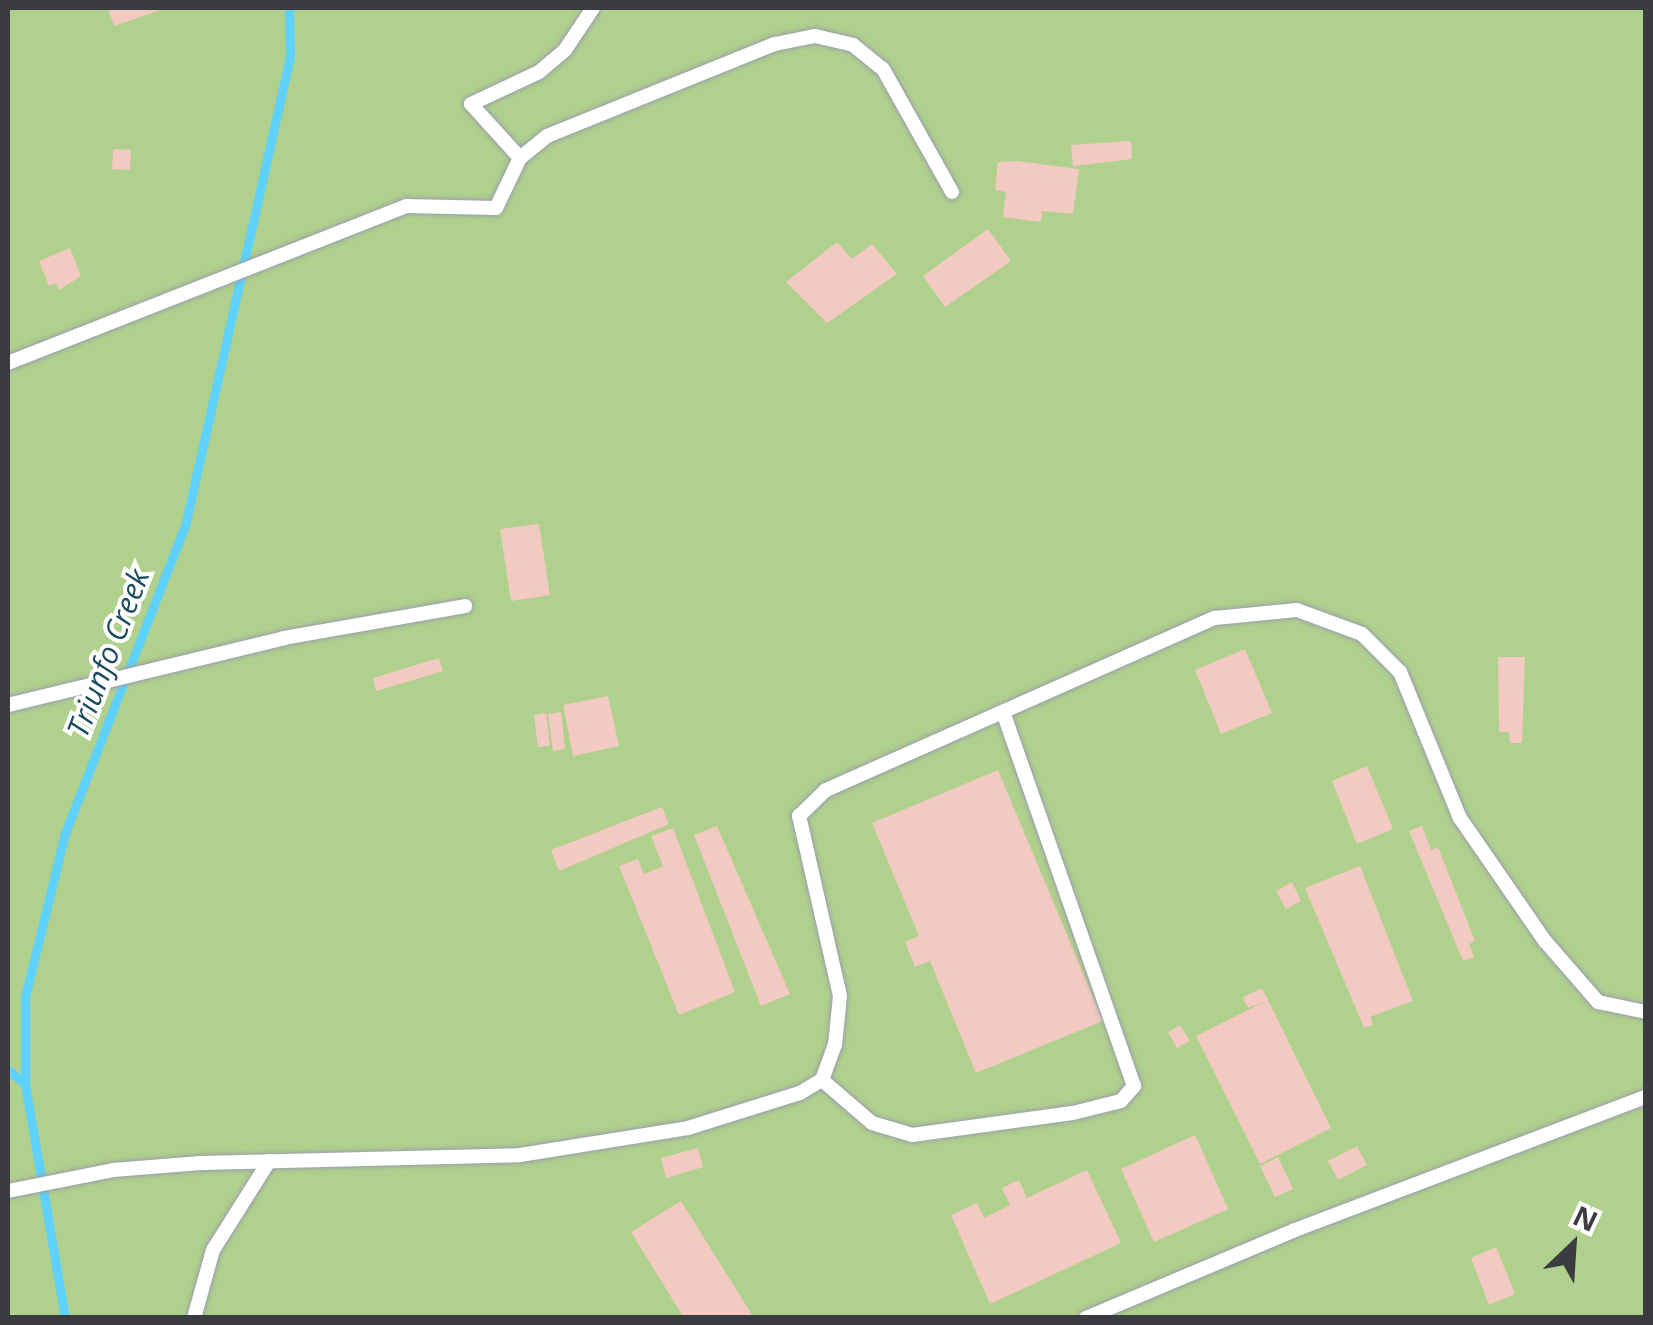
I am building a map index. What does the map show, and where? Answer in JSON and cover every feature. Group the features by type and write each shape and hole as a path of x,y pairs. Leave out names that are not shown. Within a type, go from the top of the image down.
{"lane":[{"path":"520,158 471,104 539,72 565,50 593,8"},
{"path":"8,363 406,206 496,208 520,158 547,136 775,44 814,36 853,44 882,69 952,192"},
{"path":"8,705 284,638 466,606"},
{"path":"8,1190 114,1170 270,1161 520,1155 688,1128 822,1080 835,1045 840,996 799,816 826,790 1215,618 1297,610 1347,627 1400,672 1460,818 1545,941 1598,1002 1646,1012"},
{"path":"822,1080 872,1122 912,1135 1073,1113 1121,1101 1134,1086 1003,712"},
{"path":"1086,1318 1295,1230 1646,1098"},
{"path":"194,1318 213,1250 270,1161"}],"green space":[{"path":"8,8 1645,8 1645,1317 8,1317"}],"building":[{"path":"108,8 166,8 114,26"},
{"path":"1131,141 1132,159 1073,166 1071,145"},
{"path":"113,149 131,150 130,170 112,169"},
{"path":"998,162 1079,169 1073,214 1042,211 1041,222 1003,217 1006,192 995,190"},
{"path":"988,229 1011,261 945,307 923,276"},
{"path":"837,242 852,259 872,244 897,274 827,323 786,282"},
{"path":"70,248 81,276 59,290 56,283 49,286 39,261"},
{"path":"539,524 550,595 511,601 500,529"},
{"path":"1245,649 1272,713 1221,734 1195,670"},
{"path":"1498,657 1525,657 1522,743 1510,743 1509,732 1499,732"},
{"path":"439,658 443,671 376,691 373,678"},
{"path":"608,696 619,746 573,756 563,705"},
{"path":"561,712 565,749 553,751 548,714"},
{"path":"546,713 550,746 538,747 534,715"},
{"path":"1367,766 1393,829 1357,844 1332,781"},
{"path":"998,770 1103,1021 976,1073 930,961 915,967 905,942 919,936 872,823"},
{"path":"662,807 669,824 559,871 551,850"},
{"path":"717,826 790,994 761,1006 694,835"},
{"path":"1422,826 1431,850 1438,847 1475,941 1469,944 1474,957 1463,961 1409,831"},
{"path":"673,828 735,992 679,1015 619,866 638,859 644,874 663,866 651,836"},
{"path":"1360,866 1413,1001 1370,1017 1373,1025 1364,1028 1305,888"},
{"path":"1292,882 1301,901 1286,909 1276,891"},
{"path":"1262,988 1331,1128 1260,1164 1196,1036 1264,1002 1248,1008 1243,997"},
{"path":"1180,1025 1190,1041 1177,1048 1168,1032"},
{"path":"1195,1135 1228,1209 1154,1242 1121,1169"},
{"path":"1357,1146 1367,1165 1338,1180 1328,1161"},
{"path":"698,1148 703,1167 666,1178 661,1158"},
{"path":"1278,1157 1293,1189 1275,1197 1260,1166"},
{"path":"1087,1170 1121,1243 990,1304 951,1215 977,1203 984,1218 1010,1205 1002,1188 1019,1180 1027,1198"},
{"path":"681,1201 754,1318 684,1318 631,1232"},
{"path":"1496,1247 1515,1294 1489,1305 1471,1258"}],"waterway":[{"name":"Triunfo Creek","path":"65,1318 25,1084 25,997 65,833 185,526 290,57 289,8"},
{"path":"8,1070 25,1084"}]}
